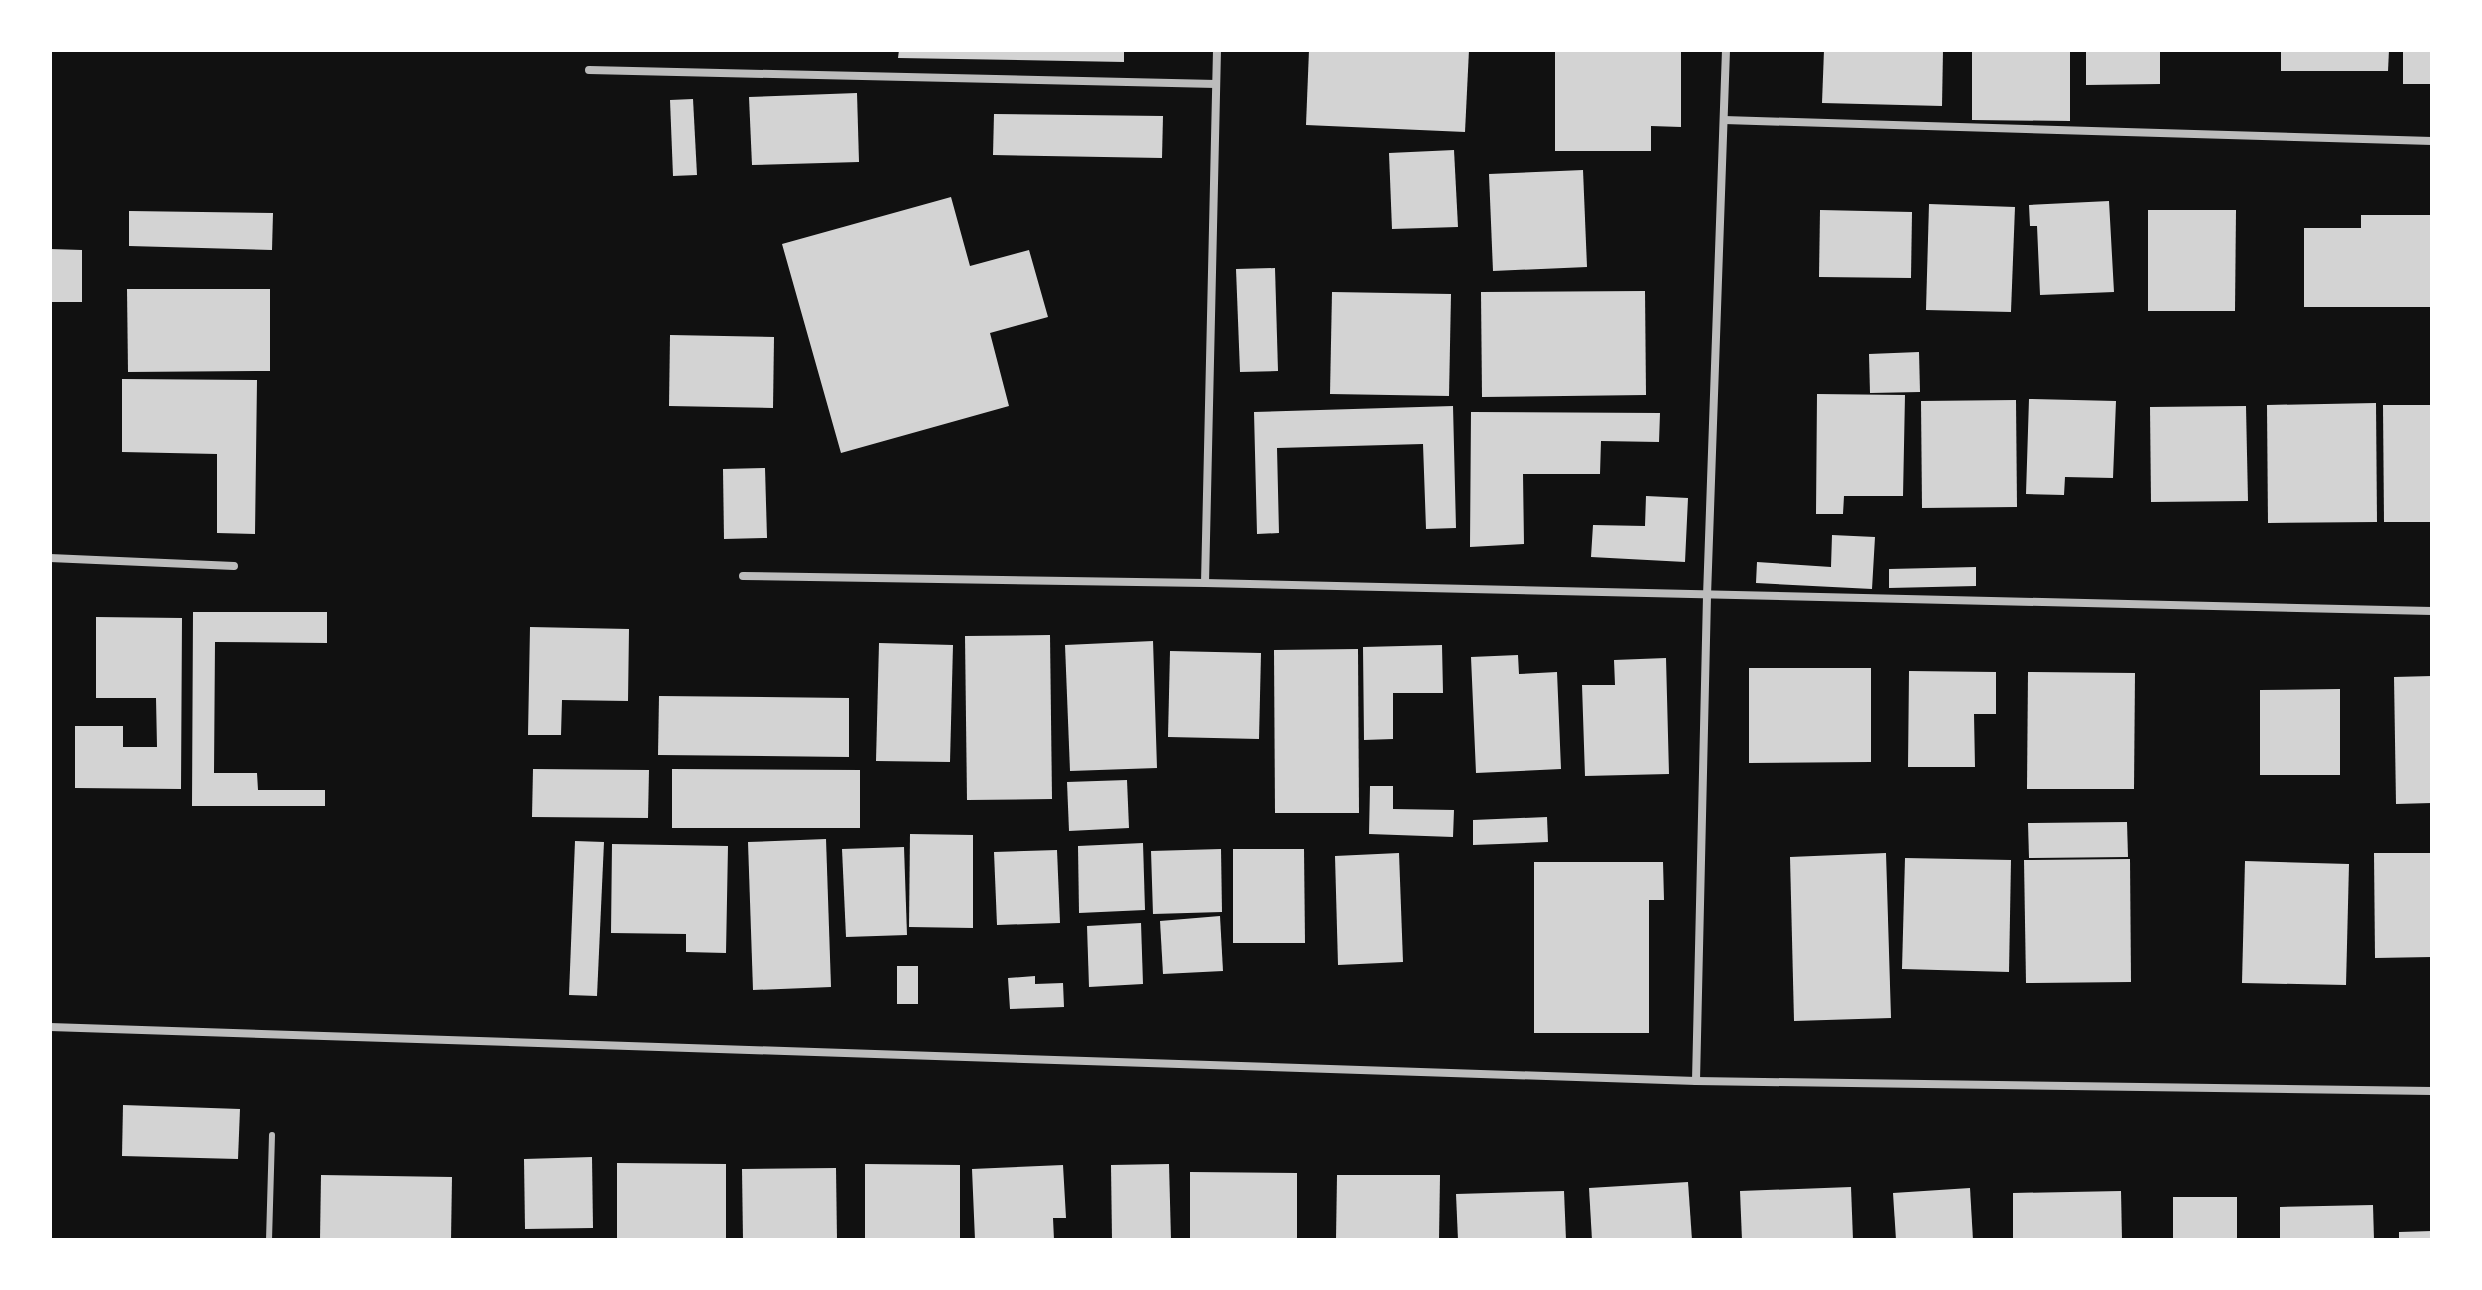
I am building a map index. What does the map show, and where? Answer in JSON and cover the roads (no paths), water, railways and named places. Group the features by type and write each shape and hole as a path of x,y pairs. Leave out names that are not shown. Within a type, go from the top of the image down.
{"street":[{"path":"1205,583 1217,50"},
{"path":"1696,1081 1707,596 1726,50"},
{"path":"589,70 1216,84"},
{"path":"1724,120 2432,141"},
{"path":"50,558 234,566"},
{"path":"743,576 1205,583 2432,611"},
{"path":"50,1027 1696,1081 2432,1091"}],"lane":[{"path":"269,1240 272,1135"}]}
